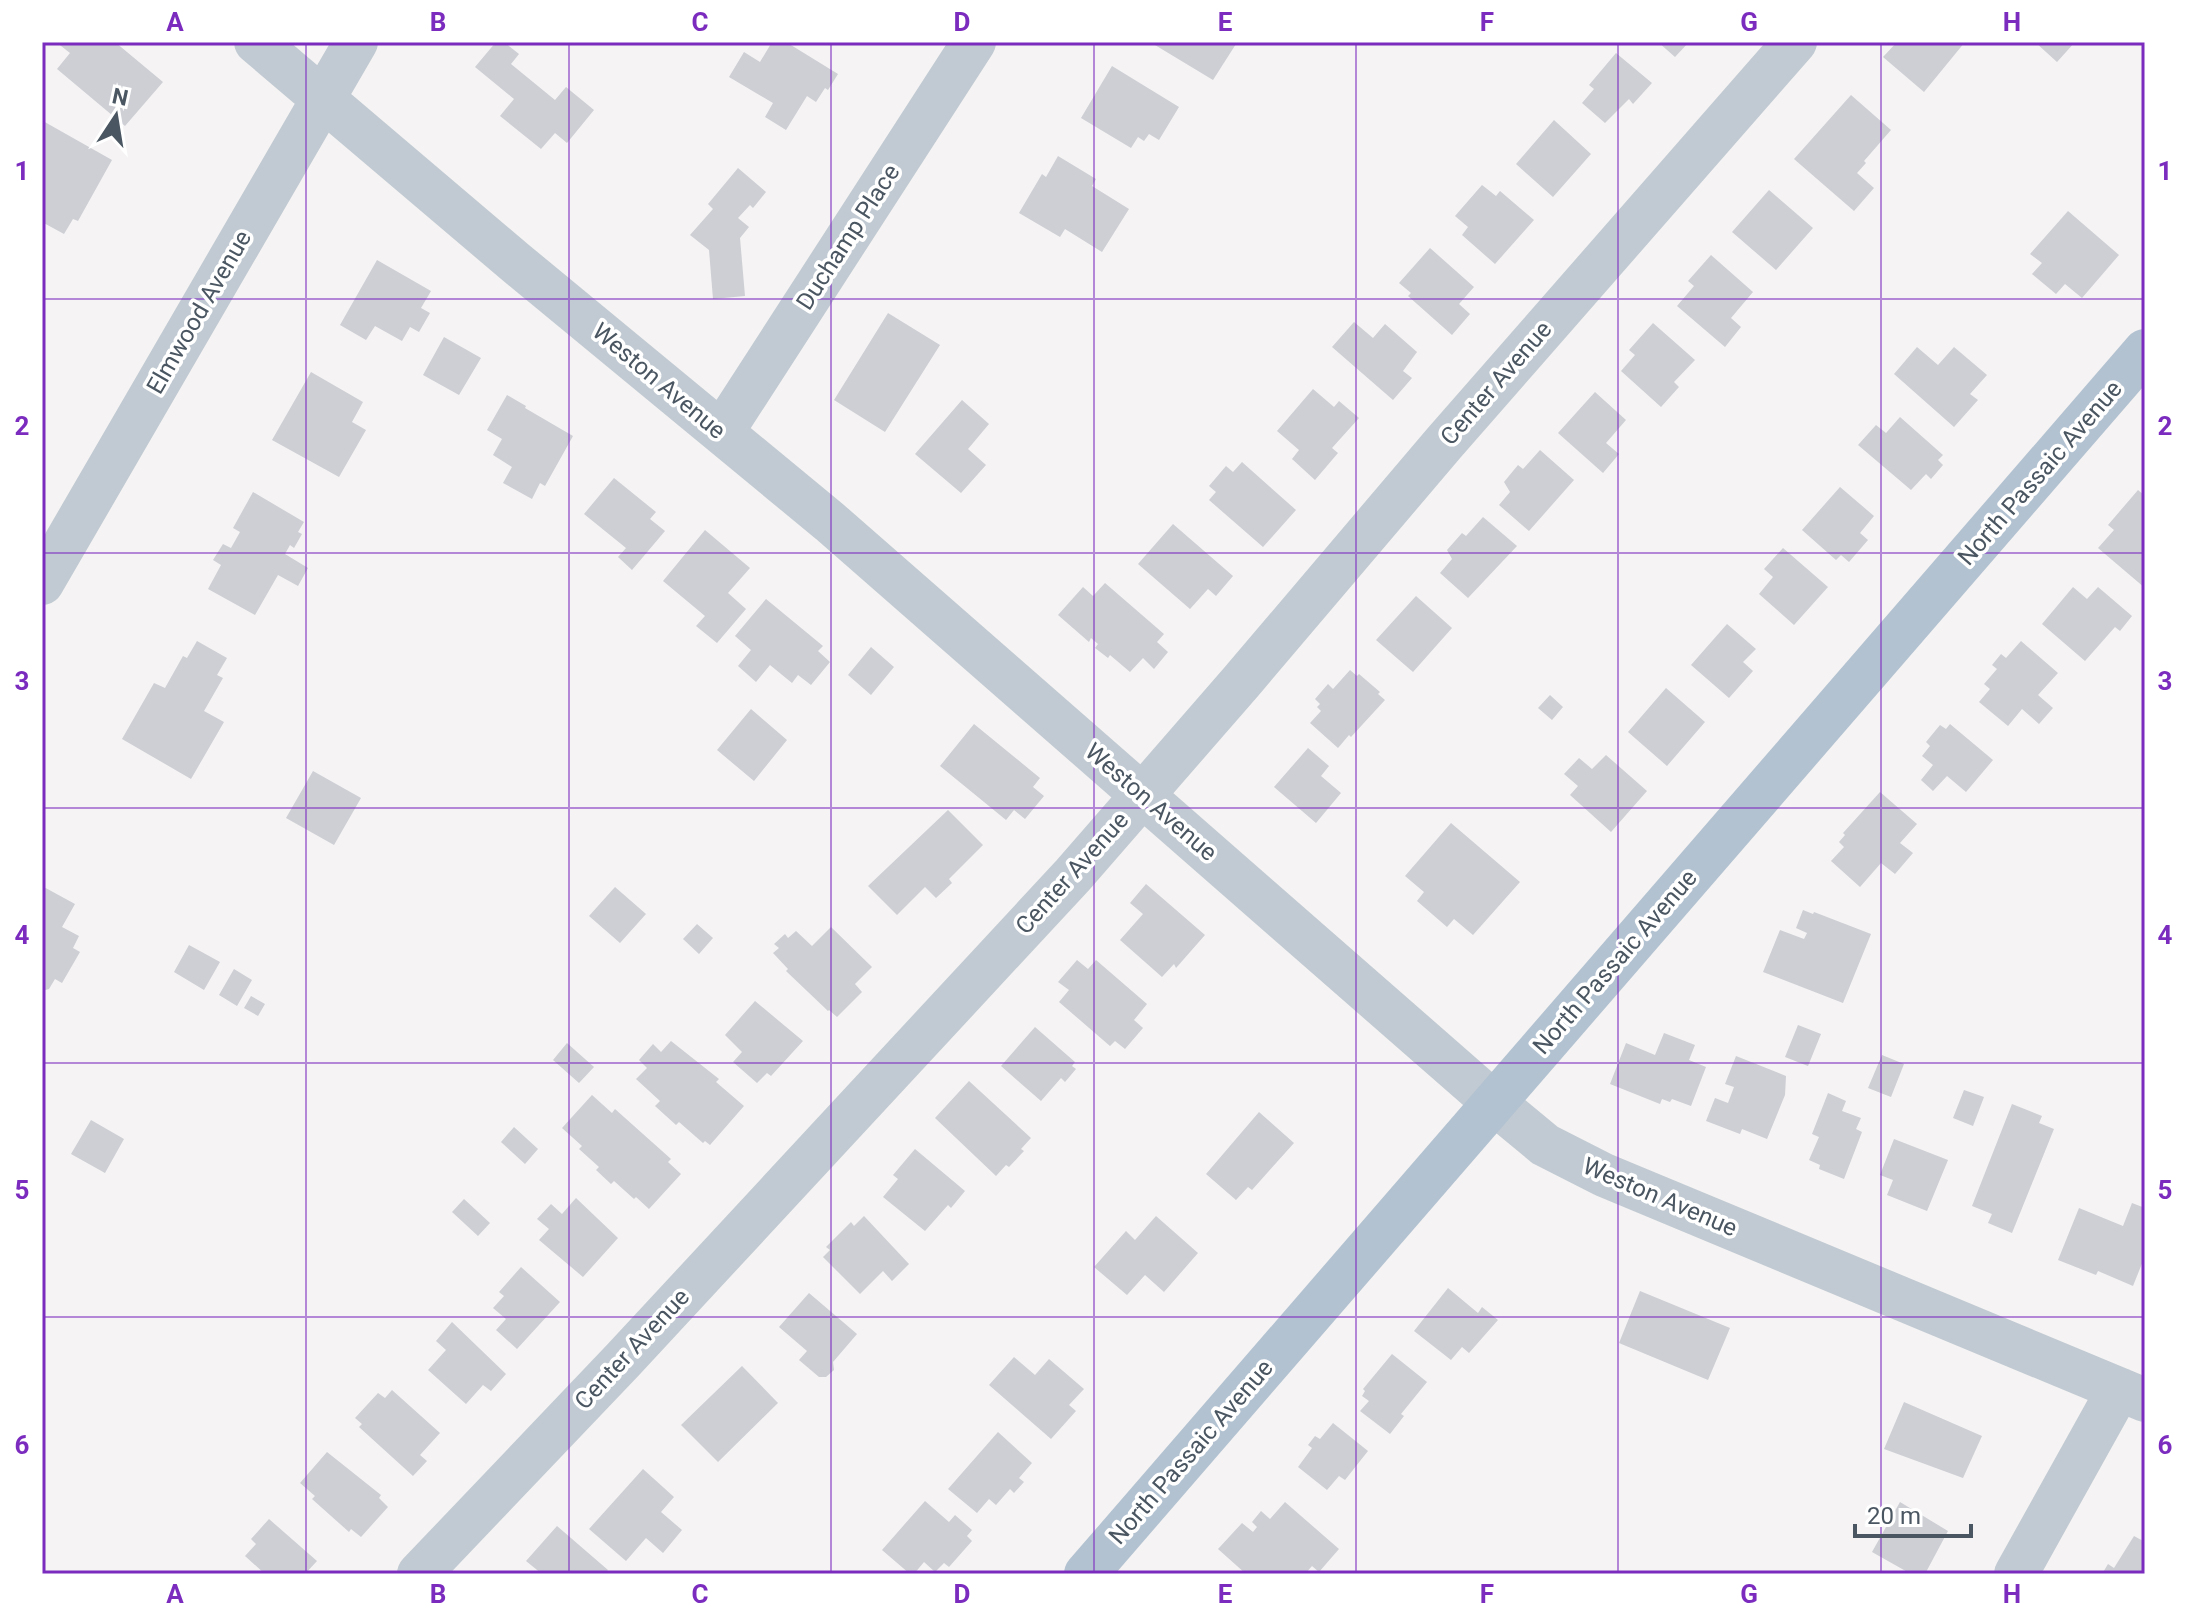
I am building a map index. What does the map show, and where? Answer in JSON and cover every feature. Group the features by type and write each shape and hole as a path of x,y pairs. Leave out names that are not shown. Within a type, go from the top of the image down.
{"main road":[{"name":"North Passaic Avenue","path":"1086,1574 2145,351"}],"street":[{"name":"Weston Avenue","path":"256,42 830,522 1545,1145 1604,1175 2132,1395"},
{"name":"Elmwood Avenue","path":"42,583 356,42"},
{"name":"Duchamp Place","path":"722,432 974,42"},
{"name":"Center Avenue","path":"419,1574 623,1360 1073,875 1444,443 1795,42"},
{"path":"2016,1574 2132,1395"}],"building":[{"path":"56,42 115,42 163,82 125,126 57,69 70,53"},
{"path":"496,42 504,42 519,54 511,64 555,100 566,87 594,110 567,143 555,133 541,149 500,116 514,99 475,67"},
{"path":"772,42 786,42 838,74 816,102 807,96 786,130 765,117 773,103 729,77 744,52 760,62"},
{"path":"1150,42 1233,42 1236,44 1213,80"},
{"path":"1658,42 1689,42 1675,57"},
{"path":"1897,42 1965,42 1924,92 1883,57"},
{"path":"2035,42 2075,42 2057,62"},
{"path":"1616,53 1652,83 1633,104 1629,99 1605,123 1582,103 1594,89 1589,85"},
{"path":"1112,66 1179,107 1159,140 1149,134 1144,141 1138,137 1131,148 1081,118"},
{"path":"1851,95 1891,130 1857,173 1874,188 1854,211 1794,159"},
{"path":"1554,120 1591,154 1553,197 1516,164"},
{"path":"43,121 112,160 78,221 73,219 64,234 42,222"},
{"path":"1058,156 1096,179 1092,186 1129,209 1102,252 1065,229 1060,237 1019,213 1042,174 1046,177"},
{"path":"738,168 766,192 753,208 750,205 738,218 749,227 740,238 745,296 713,299 709,250 690,235 713,209 708,204"},
{"path":"1482,185 1496,196 1500,191 1534,220 1495,264 1462,235 1468,227 1455,216"},
{"path":"1769,190 1813,228 1776,270 1732,232"},
{"path":"2068,211 2119,255 2082,298 2065,284 2056,294 2032,274 2042,263 2030,254"},
{"path":"1430,248 1474,287 1459,304 1470,314 1452,335 1408,296 1411,293 1399,283"},
{"path":"1711,255 1753,292 1731,318 1741,327 1725,347 1677,306 1694,286 1688,281"},
{"path":"377,260 431,291 421,308 430,313 419,332 410,327 402,341 375,326 366,340 340,325"},
{"path":"888,313 940,345 885,432 834,400"},
{"path":"1354,322 1373,338 1385,324 1417,352 1403,371 1412,378 1393,400 1332,347"},
{"path":"1653,323 1695,360 1674,382 1679,387 1661,407 1621,371 1635,355 1629,350"},
{"path":"444,337 481,358 459,395 423,375"},
{"path":"1917,347 1938,365 1954,347 1987,375 1970,394 1978,400 1954,427 1894,374"},
{"path":"311,372 363,402 352,422 366,430 339,477 272,440"},
{"path":"1313,389 1334,407 1339,401 1359,418 1332,448 1338,453 1315,480 1292,459 1299,450 1277,431"},
{"path":"1595,392 1626,420 1606,443 1619,454 1603,473 1558,433"},
{"path":"507,395 573,436 545,486 540,483 532,499 503,483 512,467 493,455 502,439 487,430"},
{"path":"962,400 989,424 968,449 986,465 961,493 915,454"},
{"path":"1900,417 1943,455 1938,460 1943,465 1931,479 1926,474 1911,490 1858,445 1876,425 1886,433"},
{"path":"1540,450 1574,480 1529,531 1499,505 1510,492 1504,482 1518,465 1523,469"},
{"path":"1242,462 1296,510 1263,547 1209,500 1216,492 1209,486 1226,466 1233,472"},
{"path":"614,478 656,512 650,519 665,531 632,570 618,557 626,548 584,514"},
{"path":"1840,487 1874,516 1860,533 1868,540 1849,562 1841,555 1836,560 1802,530"},
{"path":"2138,490 2145,496 2145,588 2098,548 2114,530 2108,525"},
{"path":"253,492 304,522 298,532 302,534 294,548 290,545 285,554 308,568 298,586 278,575 255,615 208,589 221,565 213,560 223,544 231,548 240,532 233,528"},
{"path":"1483,517 1517,546 1468,598 1440,573 1452,559 1447,550 1462,533 1466,536"},
{"path":"1173,524 1233,576 1216,596 1208,589 1190,609 1138,564"},
{"path":"705,530 750,568 728,593 746,609 717,643 696,626 705,616 663,581"},
{"path":"1783,548 1828,587 1794,625 1759,594 1773,577 1764,569"},
{"path":"1105,583 1164,634 1157,642 1168,652 1154,669 1143,658 1130,672 1110,655 1108,658 1095,648 1098,644 1091,638 1089,642 1058,615 1083,587 1093,596"},
{"path":"2073,587 2087,599 2098,587 2132,616 2120,631 2115,627 2085,661 2042,624"},
{"path":"1416,596 1452,628 1413,672 1376,640"},
{"path":"766,599 823,646 818,651 830,662 811,685 798,675 792,683 770,665 756,682 738,666 751,650 735,636"},
{"path":"1727,624 1756,649 1743,662 1753,671 1729,698 1691,665"},
{"path":"197,641 227,658 217,675 223,678 204,711 224,722 191,779 122,739 154,683 165,688 183,656 187,658"},
{"path":"2021,641 2058,673 2038,695 2053,708 2039,724 2022,709 2008,726 1979,702 1990,689 1984,684 1997,669 1992,665 2001,654 2006,658"},
{"path":"871,647 894,667 871,695 848,675"},
{"path":"1350,670 1380,692 1378,694 1385,700 1338,748 1310,723 1321,711 1315,699 1328,684 1333,689"},
{"path":"1666,688 1705,722 1667,766 1628,732"},
{"path":"1550,695 1563,707 1552,720 1538,708"},
{"path":"751,709 787,740 754,781 717,750"},
{"path":"974,724 1040,778 1033,787 1044,796 1025,819 1014,810 1006,820 940,766"},
{"path":"1950,724 1993,760 1966,792 1947,776 1933,791 1921,780 1933,765 1922,756 1930,746 1926,742 1940,725 1946,729"},
{"path":"1308,748 1329,766 1321,776 1341,793 1316,823 1274,787"},
{"path":"1606,755 1647,791 1611,832 1570,795 1578,786 1564,774 1579,758 1592,769"},
{"path":"313,771 361,798 334,845 286,818"},
{"path":"1880,792 1917,824 1900,843 1913,853 1895,874 1881,863 1860,887 1831,861 1844,847 1839,842 1845,835 1843,833"},
{"path":"948,810 983,845 949,879 952,883 936,898 925,887 897,915 868,886"},
{"path":"1451,823 1520,882 1473,935 1454,919 1447,927 1417,901 1424,892 1405,876"},
{"path":"1146,884 1205,935 1176,968 1174,964 1162,977 1120,940 1143,914 1130,903"},
{"path":"42,886 75,904 62,927 79,936 73,948 80,952 62,983 55,979 49,989 42,991"},
{"path":"615,887 646,914 620,943 589,916"},
{"path":"1803,910 1871,934 1843,1003 1763,972 1780,930 1804,939 1807,933 1796,928"},
{"path":"697,924 713,938 699,954 683,939"},
{"path":"831,927 872,967 855,984 862,992 837,1017 786,971 788,969 773,953 779,948 774,944 785,934 788,938 796,931 812,946"},
{"path":"189,945 220,962 204,990 174,972"},
{"path":"1077,960 1088,969 1096,960 1147,1004 1134,1020 1143,1028 1125,1049 1115,1041 1110,1046 1059,1002 1069,990 1058,982"},
{"path":"234,969 252,980 237,1006 219,995"},
{"path":"251,996 265,1004 258,1016 244,1008"},
{"path":"755,1001 803,1041 771,1076 767,1073 757,1083 733,1062 742,1052 725,1035"},
{"path":"1798,1025 1821,1034 1808,1066 1785,1057"},
{"path":"1035,1027 1075,1062 1072,1066 1076,1069 1065,1082 1061,1078 1041,1101 1001,1066"},
{"path":"1664,1033 1695,1045 1689,1060 1706,1067 1691,1106 1672,1099 1670,1102 1662,1099 1660,1104 1610,1084 1626,1043 1655,1055"},
{"path":"671,1041 719,1079 716,1082 744,1106 710,1145 705,1141 703,1143 679,1122 676,1125 655,1106 660,1101 636,1079 647,1068 639,1060 653,1044 661,1052"},
{"path":"567,1043 594,1067 579,1083 553,1060"},
{"path":"1882,1055 1904,1064 1891,1097 1868,1088"},
{"path":"1736,1056 1786,1076 1785,1095 1767,1139 1742,1129 1740,1134 1706,1121 1715,1098 1728,1103 1734,1087 1725,1084"},
{"path":"969,1081 1031,1138 1021,1149 1024,1151 996,1176 935,1118"},
{"path":"1964,1090 1984,1097 1973,1126 1953,1118"},
{"path":"1828,1093 1846,1101 1842,1111 1861,1118 1856,1129 1862,1132 1844,1179 1819,1169 1820,1165 1809,1160 1819,1137 1812,1134"},
{"path":"592,1095 612,1113 615,1109 671,1159 668,1162 681,1174 649,1209 614,1181 611,1184 596,1170 599,1167 579,1149 582,1146 562,1128"},
{"path":"2012,1104 2042,1116 2039,1123 2054,1129 2012,1233 1988,1223 1992,1214 1972,1206"},
{"path":"1259,1112 1294,1143 1252,1190 1248,1187 1236,1200 1206,1174"},
{"path":"91,1120 124,1139 105,1173 71,1154"},
{"path":"514,1127 538,1149 525,1164 501,1142"},
{"path":"1894,1139 1948,1160 1927,1211 1887,1195 1893,1180 1880,1175"},
{"path":"915,1149 965,1191 925,1231 883,1197 898,1179 893,1175"},
{"path":"576,1198 618,1238 583,1277 539,1240 549,1229 537,1219 551,1204 562,1214"},
{"path":"464,1199 490,1223 478,1236 452,1212"},
{"path":"2132,1203 2145,1208 2145,1256 2133,1286 2098,1271 2096,1275 2058,1260 2079,1208 2123,1226"},
{"path":"864,1216 909,1264 892,1281 883,1271 860,1294 823,1257 830,1250 826,1247 851,1222 854,1226"},
{"path":"1156,1216 1198,1253 1164,1292 1145,1275 1127,1295 1094,1267 1126,1231 1135,1240"},
{"path":"521,1267 560,1302 517,1349 496,1330 506,1319 493,1308 504,1296 499,1292"},
{"path":"1448,1288 1478,1313 1482,1307 1498,1320 1469,1353 1462,1347 1451,1360 1414,1331"},
{"path":"1640,1291 1730,1328 1708,1380 1619,1343"},
{"path":"809,1293 857,1334 833,1362 834,1370 826,1377 819,1377 799,1360 807,1351 779,1327"},
{"path":"452,1322 506,1374 491,1391 483,1385 466,1404 428,1370 446,1350 436,1341"},
{"path":"1392,1354 1427,1382 1401,1414 1404,1416 1390,1434 1360,1411 1369,1401 1362,1396 1363,1389"},
{"path":"1014,1357 1035,1375 1049,1359 1084,1389 1069,1405 1076,1411 1051,1439 989,1385"},
{"path":"742,1366 778,1403 718,1462 681,1425"},
{"path":"392,1390 440,1433 420,1455 427,1461 413,1476 359,1427 362,1424 355,1418 378,1393 385,1398"},
{"path":"1904,1402 1982,1436 1963,1478 1884,1449"},
{"path":"1333,1423 1368,1451 1345,1480 1339,1476 1327,1490 1298,1467 1312,1448 1308,1445 1315,1436 1320,1439"},
{"path":"998,1432 1032,1463 1019,1478 1024,1482 1014,1493 1010,1489 996,1505 989,1499 977,1513 948,1489"},
{"path":"327,1452 381,1495 379,1498 388,1507 361,1537 351,1529 349,1532 312,1499 315,1496 300,1483"},
{"path":"643,1469 674,1497 661,1512 682,1530 663,1553 646,1538 626,1561 589,1529"},
{"path":"925,1501 949,1522 955,1515 972,1530 967,1536 972,1541 949,1567 944,1563 935,1572 924,1562 914,1574 910,1574 882,1550"},
{"path":"1285,1502 1339,1549 1319,1572 1312,1566 1305,1574 1246,1574 1218,1549 1242,1523 1253,1532 1257,1527 1252,1522 1261,1511 1270,1519"},
{"path":"1900,1502 1948,1531 1925,1574 1911,1574 1872,1552"},
{"path":"269,1519 317,1561 305,1574 265,1574 245,1556 256,1544 251,1539"},
{"path":"557,1526 608,1570 605,1574 542,1574 526,1561"},
{"path":"2134,1536 2145,1542 2145,1574 2102,1574 2108,1564 2114,1568"}]}
